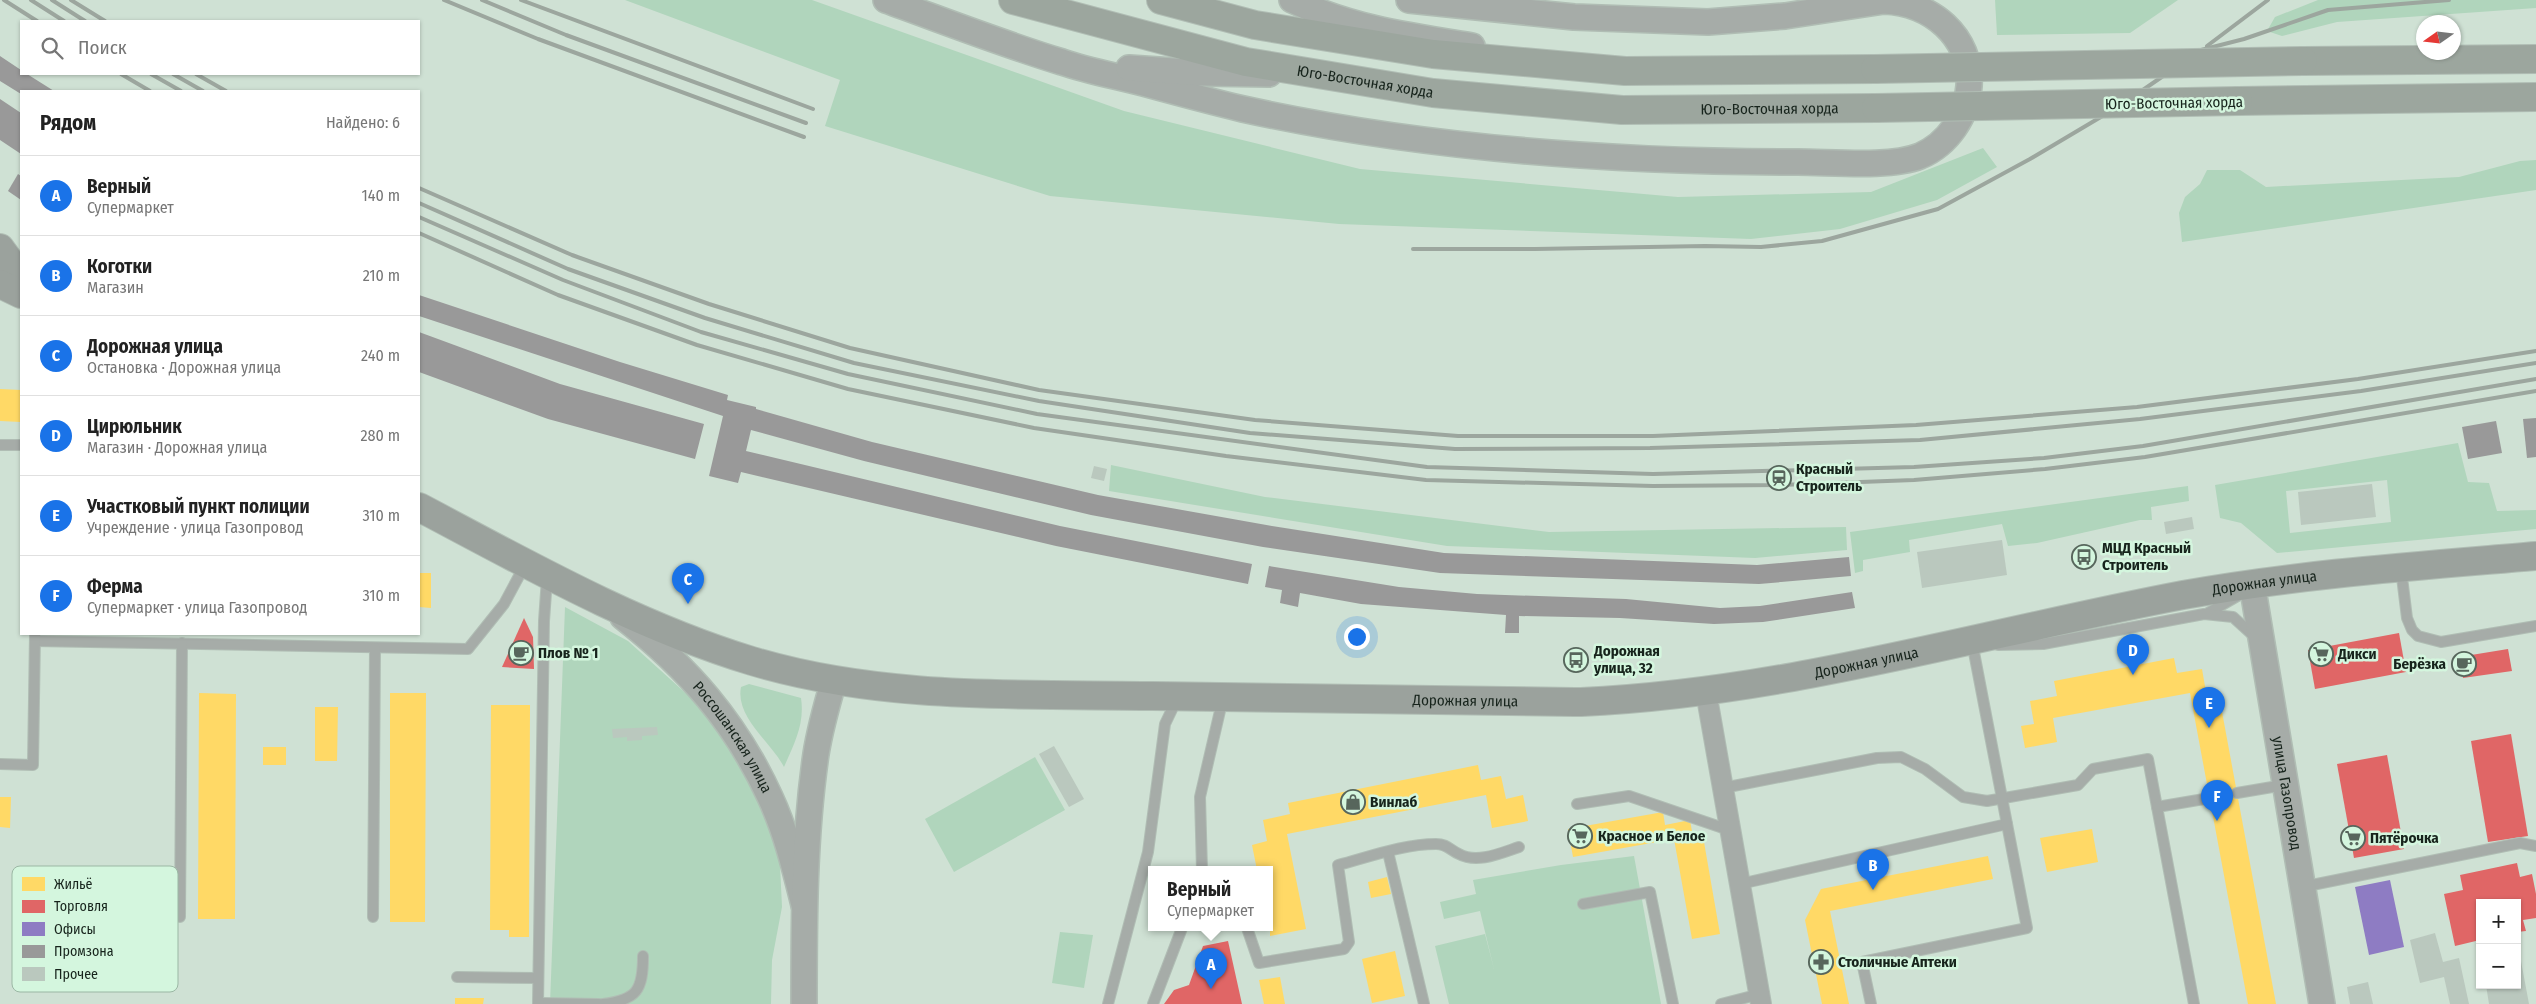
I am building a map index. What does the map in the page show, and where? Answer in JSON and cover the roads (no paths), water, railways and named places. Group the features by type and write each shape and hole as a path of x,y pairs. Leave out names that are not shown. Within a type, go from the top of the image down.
{"main road":[{"name":"Юго-Восточная хорда","path":"1013,0 1246,62 1433,93 1622,110 1876,108 2536,97"},
{"path":"1161,0 1255,25 1433,54 1626,71 2536,59"},
{"path":"0,248 20,276"},
{"path":"0,284 20,294"},
{"name":"Дорожная улица","path":"420,508 607,605 653,625 726,652 771,666 834,680 889,689 1004,694 1581,702 1638,700 1706,692 1971,640 2184,595 2252,584 2536,556"}],"street":[{"path":"886,0 1064,63 1243,109 1410,140 1584,156 1753,162 1894,162 1922,155 1946,138 1963,114 1967,99 1968,70 1965,55 1950,30 1927,11 1899,2 1884,1 1785,16 1708,22 1574,17 1409,0"},
{"path":"1292,0 1324,16 1379,31 1626,71"},
{"path":"1064,63 1203,73 1323,75"},
{"name":"улица Газопровод","path":"2252,584 2322,1004"},
{"name":"Россошанская улица","path":"607,605 684,669 723,717 771,797 791,855 804,906"},
{"name":"Россошанская улица","path":"804,1004 804,906 808,824 816,754 834,680"},
{"path":"1706,692 1760,999"}],"lane":[{"path":"0,445 20,445"},
{"path":"2401,568 2407,618 2412,630 2418,636 2441,642 2536,626"},
{"path":"0,764 33,765 35,638 468,649 504,604 537,569"},
{"path":"537,569 544,621 538,1003 601,1004 622,1002 636,994 643,976 643,956"},
{"path":"2204,614 2237,597 2252,584"},
{"path":"1871,1004 1862,962 2027,928 1971,640 2002,646 2043,644 2204,614 2221,615 2238,621 2254,635 2262,651"},
{"path":"180,917 182,643"},
{"path":"373,916 375,648"},
{"path":"1108,1004 1148,852 1165,724 1178,696"},
{"path":"1202,866 1200,796 1223,698"},
{"path":"1723,788 1877,758 1900,757 1925,769 1963,797 1987,801 2078,785 2093,769 2148,759 2194,1004"},
{"path":"2237,793 2284,785"},
{"path":"1577,804 1629,796 1730,830"},
{"path":"2157,807 2210,798"},
{"path":"1740,884 2006,824"},
{"path":"2301,887 2520,843 2536,846"},
{"path":"1248,931 1259,962 1344,949 1349,942 1338,865 1388,852 1436,844 1448,845 1460,854 1476,858 1496,855 1519,847"},
{"path":"1388,852 1424,1004"},
{"path":"1583,904 1650,892 1673,1004"},
{"path":"1153,1004 1181,931"},
{"path":"457,977 538,978"},
{"path":"1721,1004 1760,999"}],"railway":[{"path":"4,0 35,20"},
{"path":"31,0 62,20"},
{"path":"52,0 83,20"},
{"path":"71,0 103,20"},
{"path":"444,0 538,39 804,137"},
{"path":"482,0 566,35 806,123"},
{"path":"521,0 813,109"},
{"path":"2207,46 2268,0"},
{"path":"1413,249 1761,247 1822,241 1938,209 2030,159 2121,105 2201,50 2244,39 2328,10 2449,0"},
{"path":"123,75 148,90"},
{"path":"153,75 179,90"},
{"path":"175,75 201,90"},
{"path":"198,75 224,90"},
{"path":"420,188 572,255 709,304 850,348 1039,390 1255,420 1458,436 1653,436 1916,425 2137,407 2358,379 2536,351"},
{"path":"420,203 568,269 705,318 854,363 1039,401 1250,433 1455,449 1650,448 1920,440 2140,419 2361,391 2536,363"},
{"path":"420,217 563,280 701,332 848,374 1037,414 1427,467 1653,474 1914,467 2044,458 2143,446 2536,379"},
{"path":"420,233 558,295 697,345 848,389 1034,428 1226,456 1426,480 1653,486 1780,485 1914,480 2045,469 2145,457 2536,391"}],"place":[{"name":"Красный Строитель","path":"1779,478"},
{"name":"МЦД Красный Строитель","path":"2084,557"},
{"name":"Дорожная улица","path":"688,604"},
{"name":"Плов № 1","path":"521,653"},
{"name":"Дикси","path":"2321,654"},
{"name":"Дорожная улица, 32","path":"1576,660"},
{"name":"Берёзка","path":"2464,664"},
{"name":"Цирюльник","path":"2133,675"},
{"name":"Участковый пункт полиции","path":"2209,728"},
{"name":"Винлаб","path":"1353,802"},
{"name":"Ферма","path":"2217,821"},
{"name":"Красное и Белое","path":"1580,836"},
{"name":"Пятёрочка","path":"2353,838"},
{"name":"Коготки","path":"1873,890"},
{"name":"Столичные Аптеки","path":"1821,962"},
{"name":"Верный","path":"1211,989"}]}
